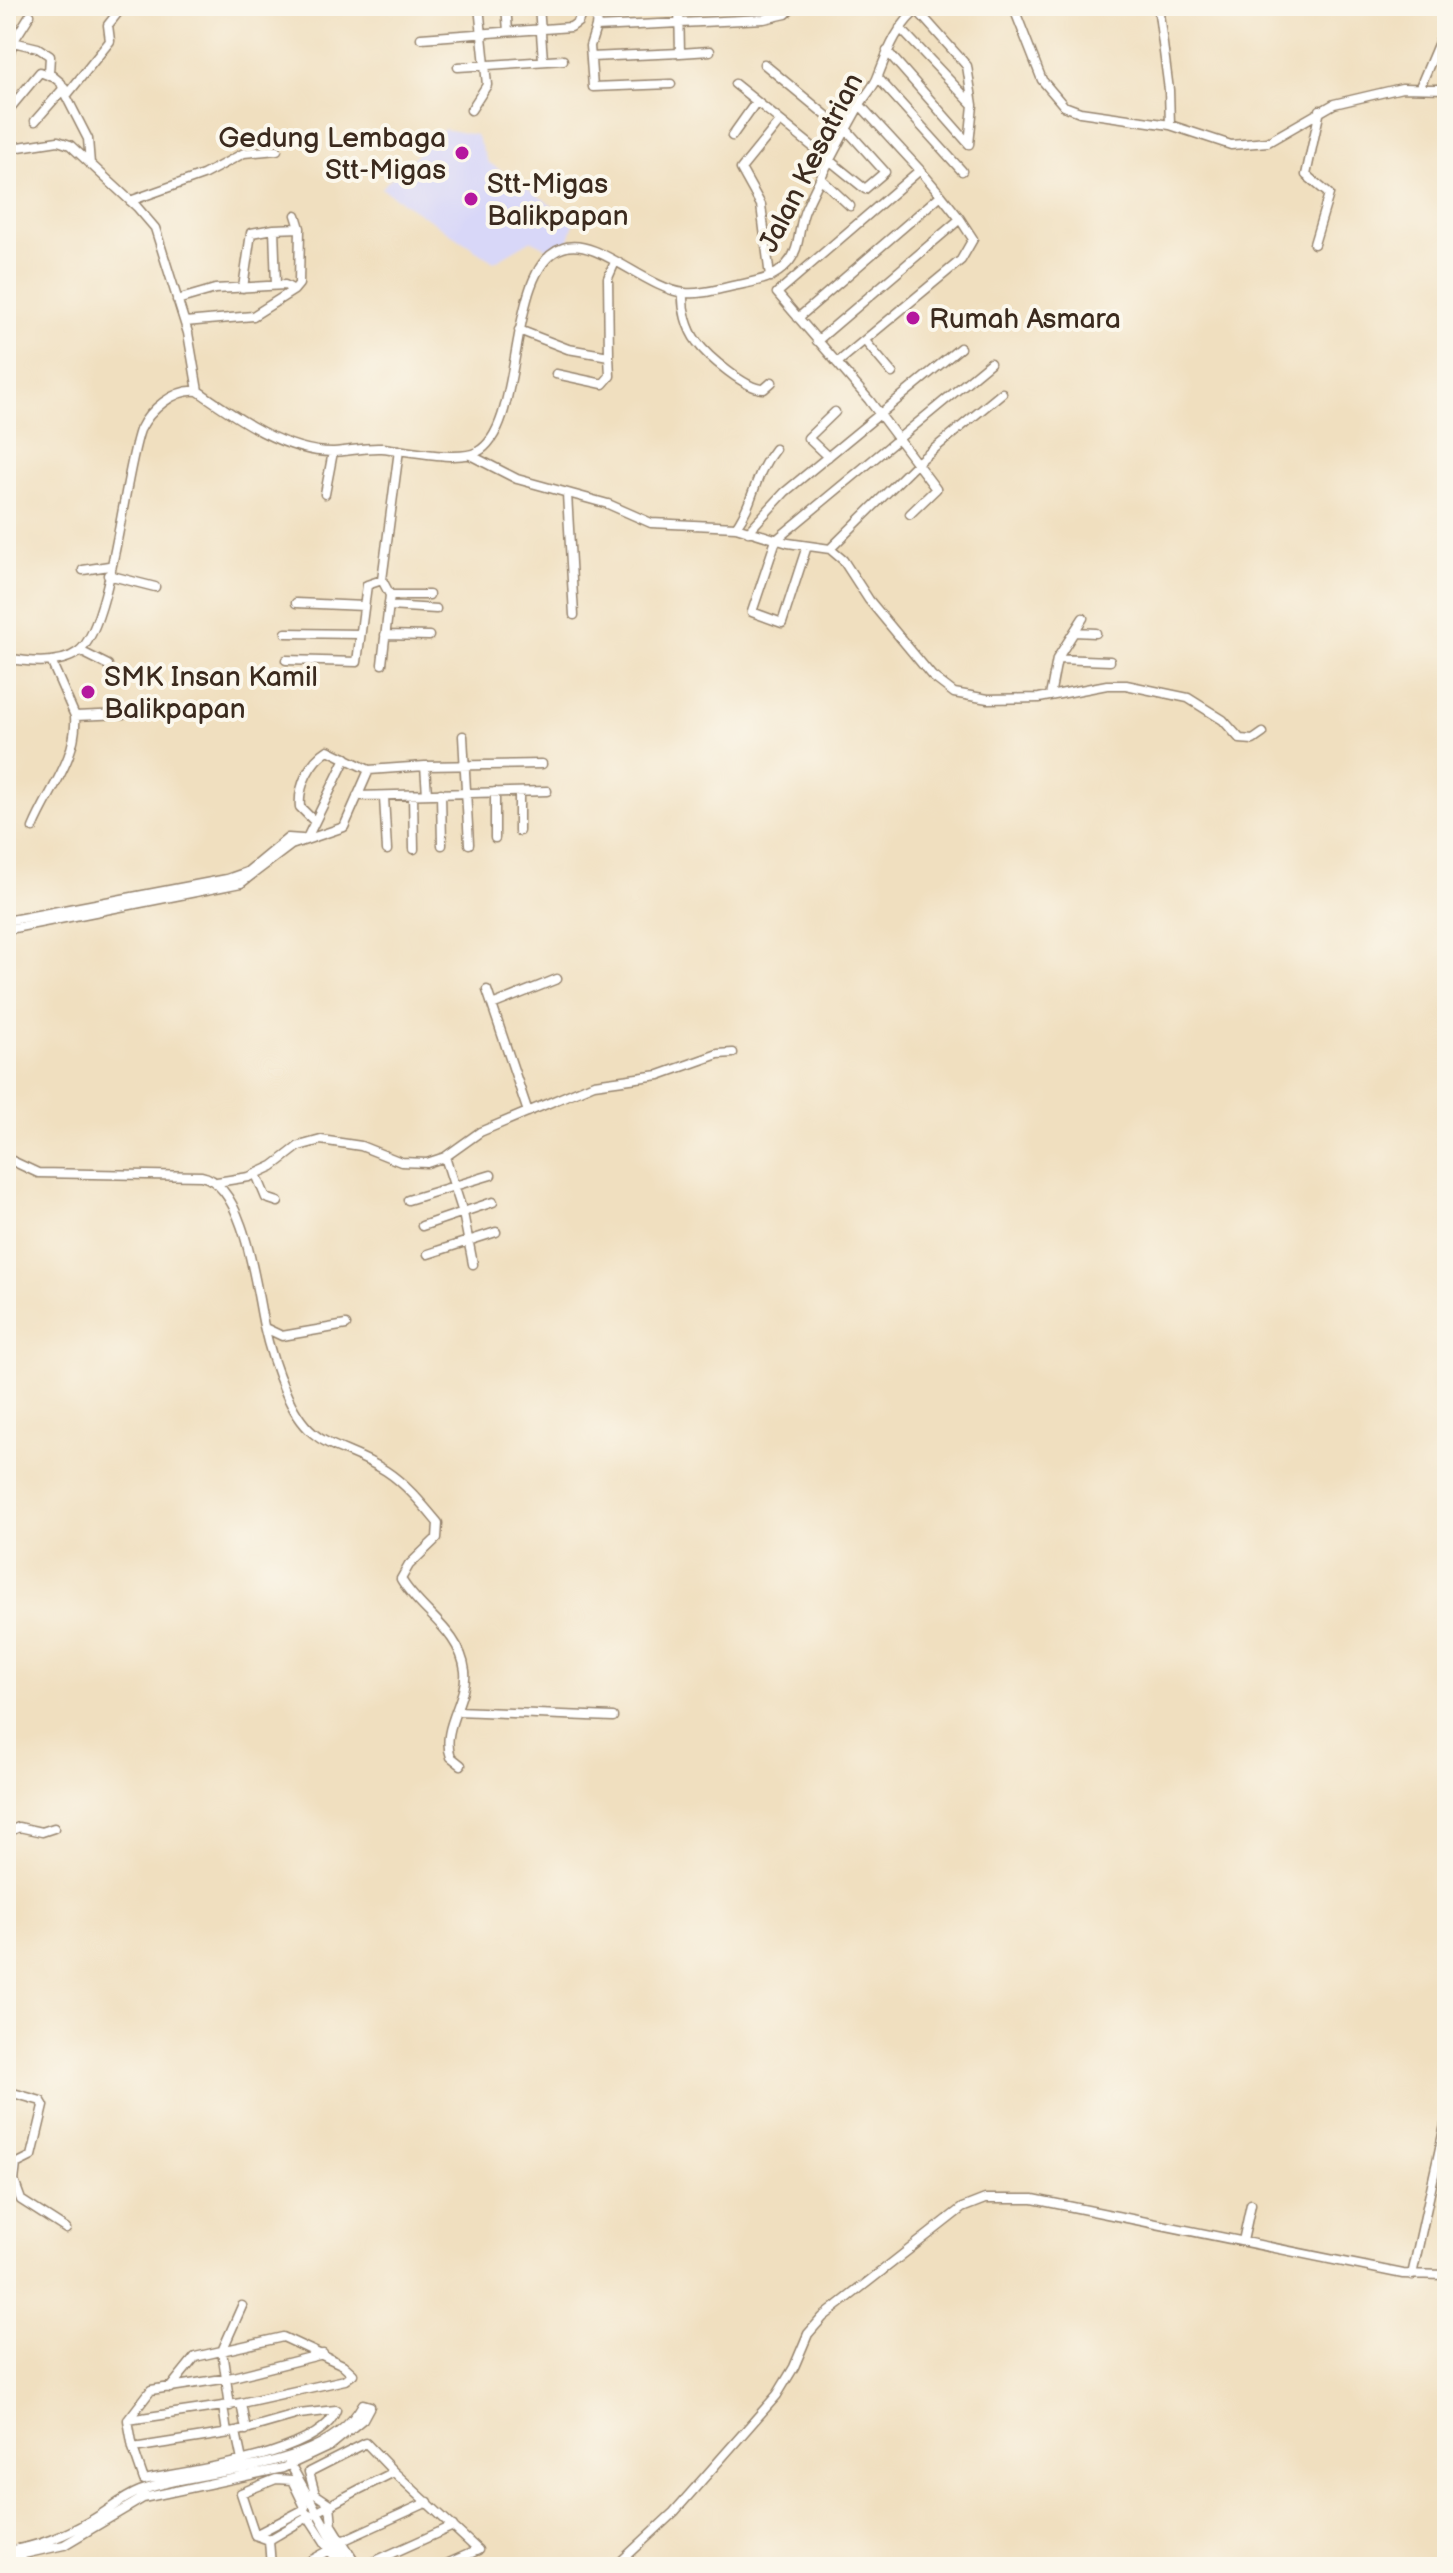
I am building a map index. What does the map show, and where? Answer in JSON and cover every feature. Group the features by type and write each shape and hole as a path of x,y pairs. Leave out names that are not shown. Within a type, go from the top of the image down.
{"street":[{"path":"35,121 110,41 108,25 123,6"},
{"path":"411,6 448,6"},
{"path":"471,110 486,89 479,6"},
{"path":"506,6 508,31"},
{"path":"539,6 543,60"},
{"path":"421,38 575,25 584,6"},
{"path":"598,6 591,57 594,88 671,84"},
{"path":"679,6 680,53"},
{"path":"596,27 776,17 794,6"},
{"path":"1013,6 1042,80 1064,106 1080,112 1170,125 1231,145 1255,146 1280,137 1320,110 1380,92 1420,87 1447,89"},
{"path":"1158,6 1170,125"},
{"path":"1420,87 1442,35 1446,6"},
{"path":"887,51 969,144 973,105 967,66 914,9"},
{"name":"Jalan Kesatrian","path":"470,455 489,442 500,417 512,379 519,330 535,276 554,252 578,246 648,281 683,293 698,293 770,277 794,256 803,216 831,158 878,78 887,51 914,9"},
{"path":"6,64 13,42 30,15"},
{"path":"900,28 973,105"},
{"path":"13,42 38,48 50,56 48,70 65,92 88,139 90,165"},
{"path":"591,57 710,51"},
{"path":"458,67 563,60"},
{"path":"735,84 831,158 865,189 885,172 845,130 764,64"},
{"path":"6,113 40,72 53,77"},
{"path":"878,78 962,171"},
{"path":"732,136 756,102"},
{"path":"837,363 969,251 972,236 920,170 860,105"},
{"path":"1314,244 1329,194 1306,175 1320,110"},
{"path":"770,277 761,205 741,169 780,121"},
{"path":"6,149 61,142 77,151 155,228 185,322 198,391"},
{"path":"130,201 203,175 244,153 277,150"},
{"path":"910,514 936,489 881,415 777,293 920,170"},
{"path":"821,179 850,206"},
{"path":"798,318 941,195"},
{"path":"185,322 253,316 294,290 299,284 300,228 296,215"},
{"path":"817,341 960,219"},
{"path":"243,288 251,233 300,228"},
{"path":"274,229 276,285"},
{"path":"556,374 603,384 610,376 608,278 615,262"},
{"path":"177,300 215,289 276,285 289,286 294,290"},
{"path":"683,293 685,314 699,345 751,387 764,389 772,382"},
{"path":"519,330 568,349 609,356"},
{"path":"865,341 892,373"},
{"path":"748,532 771,504 960,348"},
{"path":"807,546 782,623 752,612 776,540 990,363"},
{"path":"6,658 51,661 80,651 95,627 135,445 143,423 170,399 186,391 198,391 251,428 333,452 369,448 470,455 517,479 608,504 658,524 736,527 776,540 830,549 843,560 869,600 914,655 948,690 988,699 1050,696 1107,685 1126,685 1188,698 1223,720 1240,739 1253,740 1263,733"},
{"path":"830,549 917,463 1002,393"},
{"path":"828,457 808,438 835,412"},
{"path":"736,527 746,511 759,471 775,449"},
{"path":"382,664 390,595 382,580 399,450"},
{"path":"325,494 333,452"},
{"path":"567,494 574,615"},
{"path":"83,570 108,571 155,587"},
{"path":"286,660 357,662 367,585 382,580"},
{"path":"390,595 429,595"},
{"path":"296,603 364,606"},
{"path":"389,606 436,609"},
{"path":"1050,696 1057,659 1083,618"},
{"path":"1074,632 1096,633"},
{"path":"286,633 360,634"},
{"path":"385,635 429,636"},
{"path":"80,651 108,665"},
{"path":"1057,659 1110,661"},
{"path":"33,828 47,794 70,758 75,716 51,661"},
{"path":"75,716 123,714"},
{"path":"463,736 469,844"},
{"path":"314,821 303,811 300,801 309,770 328,750 369,770 542,764"},
{"path":"306,838 346,758"},
{"path":"425,766 427,794"},
{"path":"7,928 241,883 306,838 344,827 369,770"},
{"path":"357,796 547,791"},
{"path":"495,792 495,838"},
{"path":"519,792 519,831"},
{"path":"441,793 442,845"},
{"path":"413,795 414,849"},
{"path":"384,797 387,850"},
{"path":"492,1005 557,979"},
{"path":"487,990 528,1112"},
{"path":"217,1182 256,1174 299,1146 321,1140 343,1142 413,1165 445,1157 480,1132 594,1084 659,1075 718,1054 733,1053"},
{"path":"445,1157 463,1213 473,1264"},
{"path":"6,1158 38,1173 180,1175 210,1177 217,1182 251,1252 265,1328 285,1392 307,1429 328,1446 390,1474 438,1523 437,1538 409,1565 401,1579 456,1643 465,1672 448,1751 461,1765"},
{"path":"256,1174 266,1198 278,1202"},
{"path":"408,1200 491,1175"},
{"path":"422,1226 493,1202"},
{"path":"428,1254 496,1232"},
{"path":"265,1328 282,1336 346,1325"},
{"path":"457,1711 613,1717"},
{"path":"6,1833 19,1827 42,1832 54,1828"},
{"path":"6,2091 41,2101 44,2106 32,2156 16,2164 14,2170 21,2200 66,2229"},
{"path":"1412,2275 1447,2116"},
{"path":"615,2567 674,2512 777,2395 794,2367 805,2338 823,2317 971,2204 994,2197 1033,2199 1412,2275 1447,2275"},
{"path":"1243,2241 1251,2204"},
{"path":"242,2306 222,2351 229,2378 226,2406 231,2433 244,2468"},
{"path":"128,2420 241,2403 351,2378 351,2371 291,2337 195,2357 170,2388"},
{"path":"289,2461 325,2439 357,2414 363,2404 369,2404 363,2419 330,2446 289,2461 144,2480 128,2420 147,2393 229,2378 323,2354"},
{"path":"241,2403 246,2430"},
{"path":"6,2558 64,2545 143,2498 244,2468 310,2436 325,2426 336,2410 299,2414 231,2433 133,2448"},
{"path":"330,2504 315,2494 309,2472 360,2443 366,2443 478,2550 440,2567"},
{"path":"289,2461 309,2512 341,2567"},
{"path":"6,2551 61,2537 141,2491 244,2468"},
{"path":"255,2535 330,2504 394,2472"},
{"path":"255,2535 241,2493 276,2479 292,2480 305,2507 348,2567"},
{"path":"342,2541 428,2502"},
{"path":"330,2504 332,2525 360,2567 453,2526"},
{"path":"269,2540 309,2512"},
{"path":"255,2535 269,2540"},
{"path":"269,2540 271,2567"},
{"path":"299,2567 330,2550"}],"shaded area":[{"name":"Stt-Migas Balikpapan","path":"444,129 476,135 488,162 561,211 574,223 568,243 549,249 532,240 494,262 381,188"}],"place":[{"name":"Gedung Lembaga Stt-Migas","path":"462,153"},
{"name":"Stt-Migas Balikpapan","path":"471,199"},
{"name":"Rumah Asmara","path":"913,318"},
{"name":"SMK Insan Kamil Balikpapan","path":"88,692"}]}
